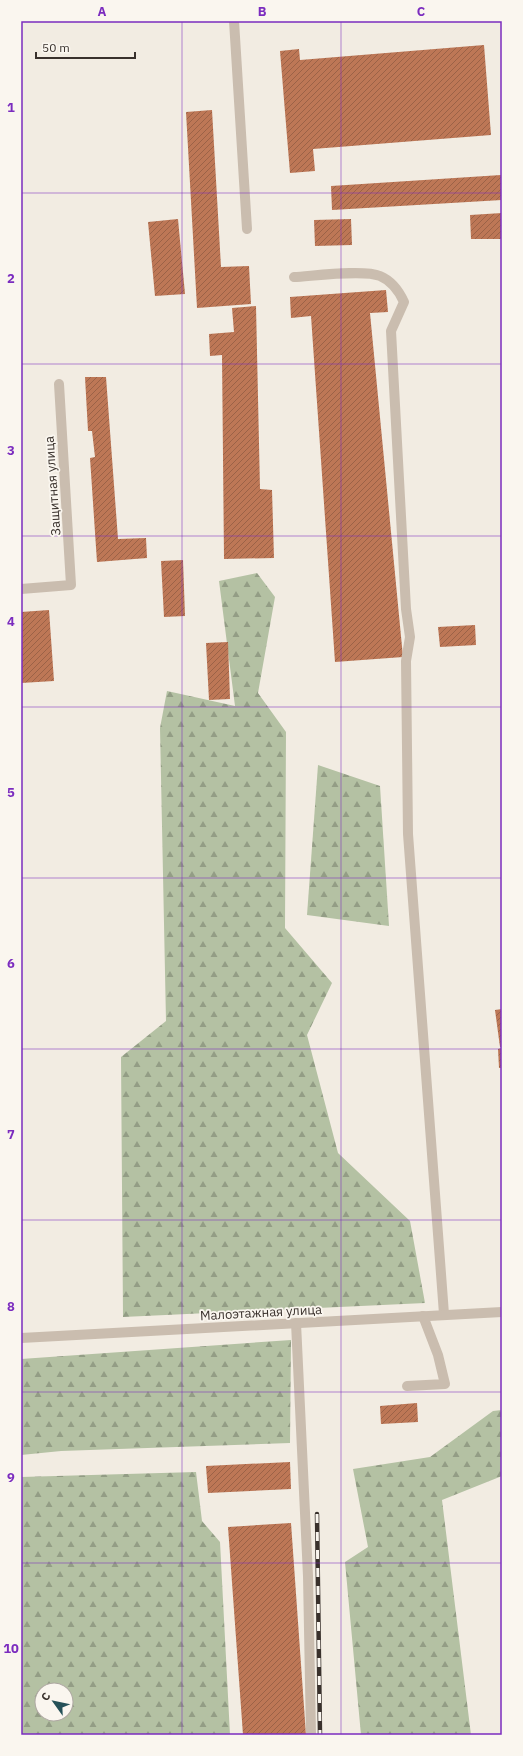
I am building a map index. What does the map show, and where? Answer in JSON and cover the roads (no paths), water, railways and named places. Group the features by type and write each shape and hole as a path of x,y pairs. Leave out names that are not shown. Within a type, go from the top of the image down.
{"street":[{"path":"234,21 247,229"},
{"path":"294,277 366,273 380,276 399,289 404,302 391,331 406,609 410,637 406,661 408,834 444,1314"},
{"name":"Защитная улица","path":"21,589 71,585 59,384"},
{"name":"Малоэтажная улица","path":"21,1338 502,1312"},
{"path":"407,1386 445,1384 442,1369 423,1316"},
{"path":"296,1323 308,1576 311,1735"}],"railway":[{"path":"317,1514 320,1735"}]}
